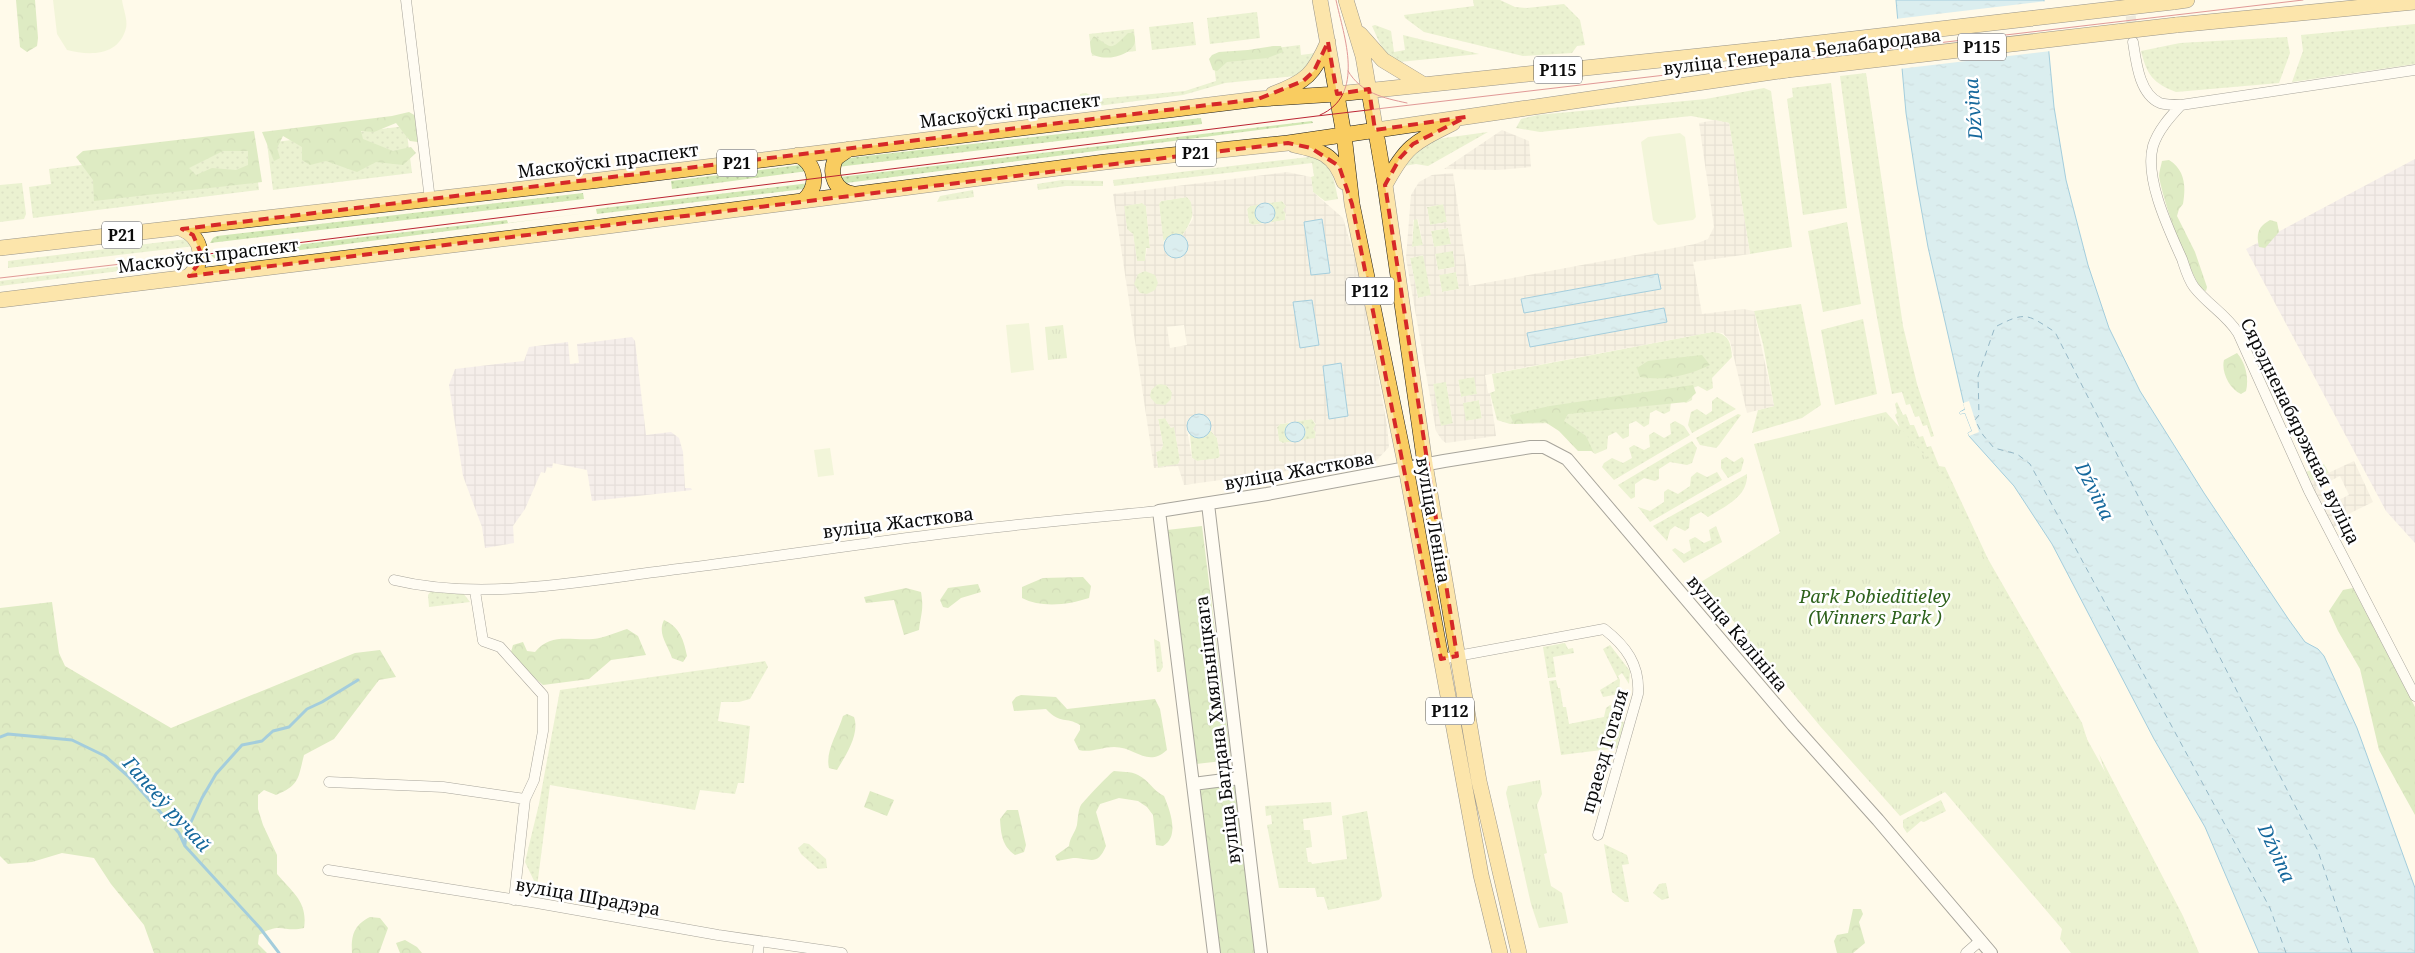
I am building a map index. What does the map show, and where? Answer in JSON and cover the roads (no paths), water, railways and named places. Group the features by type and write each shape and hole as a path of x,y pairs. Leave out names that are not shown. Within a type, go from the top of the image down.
{"main road":[{"name":"вуліца Леніна","path":"1320,0 1344,135 1352,204 1406,468 1479,866 1500,953"},
{"path":"1346,0 1363,56 1369,89"},
{"name":"вуліца Генерала Белабародава","path":"1369,89 1784,47 2180,1"},
{"name":"вуліца Генерала Белабародава","path":"1344,135 1787,70 2176,25 2415,2"},
{"path":"1355,27 1383,60 1421,83"},
{"path":"1258,99 1303,81 1314,71 1328,42"},
{"name":"Маскоўскі праспект","path":"0,248 430,200 1258,99 1337,94 1369,89"},
{"name":"Р112","path":"1369,89 1375,130"},
{"path":"1385,185 1400,158 1414,144 1466,117"},
{"name":"вуліца Леніна","path":"1375,130 1385,185 1425,464 1457,656 1479,780 1518,953"},
{"name":"Маскоўскі праспект","path":"0,300 1105,162 1288,143 1344,135"},
{"path":"1288,143 1311,148 1330,157 1339,166 1352,204"},
{"path":"849,149 836,158 832,174 839,188 853,194"},
{"path":"798,155 811,166 815,177 812,190 804,200"},
{"path":"217,225 208,239 207,251 214,265 222,272"},
{"path":"182,228 196,240 200,251 199,263 189,276"}],"street":[{"path":"406,0 430,200"},
{"path":"2133,42 2136,64 2141,79 2150,94 2160,103 2180,105 2415,70"},
{"name":"Сярэдненабярэжная вуліца","path":"2180,105 2165,124 2153,146 2152,175 2162,214 2193,285 2213,308 2229,318 2238,333 2309,491 2415,696"},
{"name":"вуліца Калініна","path":"1406,468 1531,446 1544,447 1567,460 1991,953"},
{"name":"вуліца Жасткова","path":"394,580 424,587 475,591 720,564 950,532 1159,511 1208,504 1406,468"},
{"name":"вуліца Багдана Хмяльніцкага","path":"1208,504 1261,953"},
{"name":"вуліца Багдана Хмяльніцкага","path":"1159,511 1214,953"},
{"path":"475,591 483,641 500,646 542,695 543,731 534,780 526,799 514,900"},
{"name":"праезд Гогаля","path":"1441,659 1604,629 1620,641 1636,668 1639,680 1638,694 1598,835"},
{"path":"1193,784 1240,778"},
{"path":"329,782 443,787 526,799"},
{"name":"вуліца Шрадэра","path":"328,870 842,953"},
{"path":"1966,953 1981,940"},
{"path":"758,953 760,941"}],"water":[{"name":"Dźvina","path":"1896,0 2044,0 2054,107 2066,180 2088,265 2109,328 2140,391 2204,493 2305,642 2318,649 2324,656 2357,728 2415,888 2415,953 2259,953 2205,827 2154,739 2052,544 2014,486 1969,436 1968,433 1972,431 1965,413 1960,414 1965,409 1928,247 1917,185 1906,113"},
{"path":"1261,203 1269,203 1275,209 1275,217 1269,223 1261,223 1255,217 1255,209"},
{"path":"1322,219 1330,273 1311,275 1304,222"},
{"path":"1176,234 1181,235 1187,241 1187,251 1181,257 1176,258 1171,257 1165,251 1164,246 1165,241 1171,235"},
{"path":"1658,274 1661,289 1524,313 1521,299"},
{"path":"1312,300 1319,345 1300,348 1293,302"},
{"path":"1664,308 1667,322 1530,347 1527,333"},
{"path":"1341,363 1348,416 1329,419 1323,366"},
{"path":"1199,414 1208,417 1211,426 1208,435 1199,438 1190,435 1187,426 1190,417"},
{"path":"1291,422 1299,422 1305,428 1305,436 1299,442 1291,442 1285,436 1285,428"}],"waterway":[{"path":"185,844 186,833 202,798 216,774 242,745 262,741 273,731 289,727 307,709 358,680"},
{"name":"Гапееў ручай","path":"0,737 8,734 72,740 105,756 128,776 179,833 185,846 260,928 279,953"}],"tunnel":[{"path":"2129,1 2133,36"}],"tram line":[{"path":"1320,115 1334,106 1343,94 1347,80 1347,47 1336,0"},
{"path":"0,278 208,254 1317,116 2303,0"},
{"path":"1348,71 1359,85 1373,93 1407,103"}],"park label":[{"name":"Park Pobieditieley (Winners Park )","path":"1875,606"}]}
